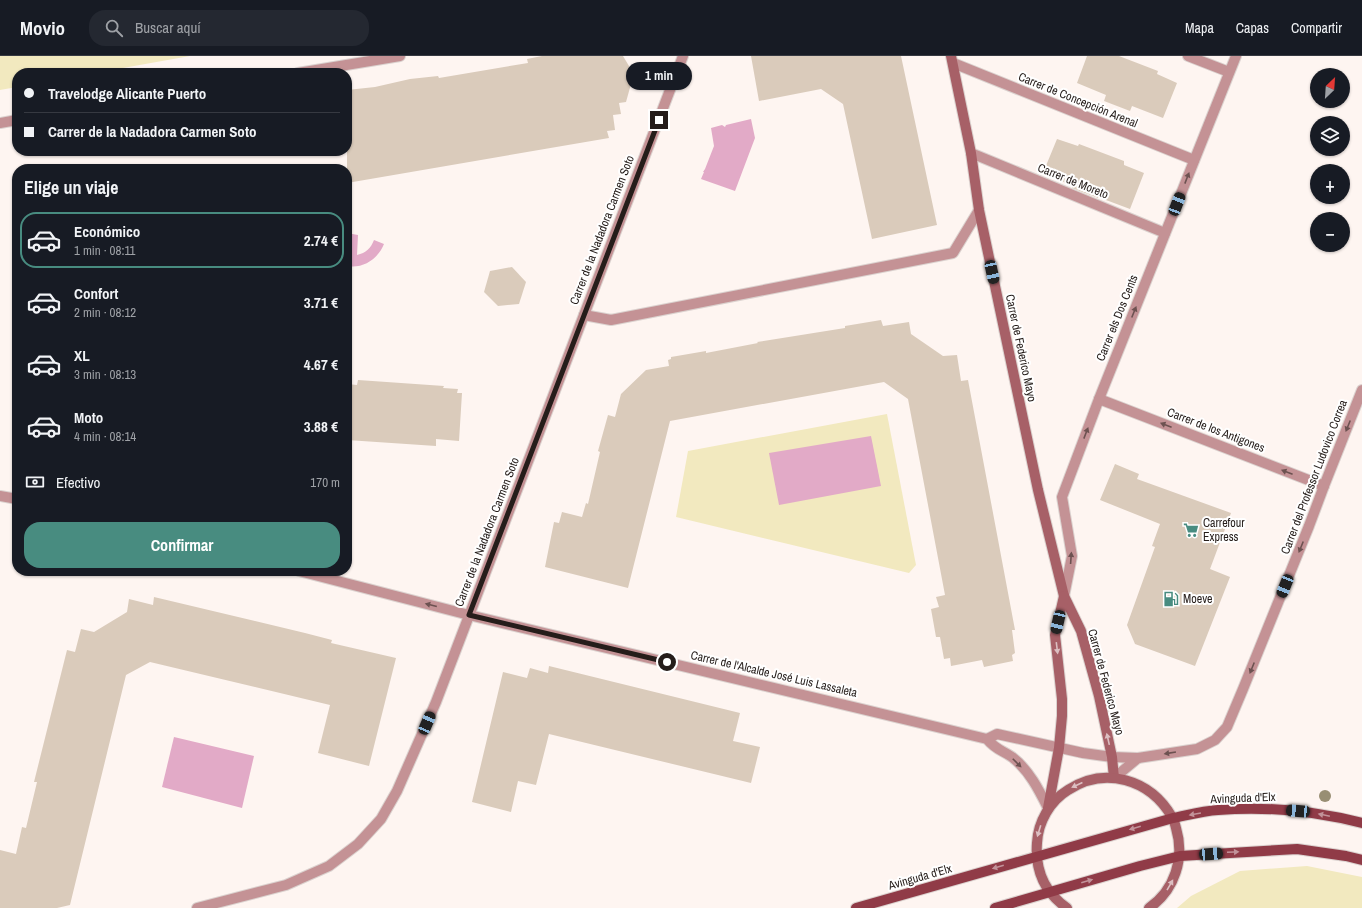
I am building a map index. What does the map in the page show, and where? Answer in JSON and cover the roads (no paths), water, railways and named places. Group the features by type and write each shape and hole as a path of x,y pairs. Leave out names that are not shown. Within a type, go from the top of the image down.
{"main road":[{"name":"Avinguda d'Elx","path":"856,908 1173,818 1217,810 1269,808 1310,812 1362,823"},
{"path":"995,908 1180,856 1297,849 1346,856 1362,860"}],"street":[{"path":"328,68 400,56"},
{"name":"Carrer de la Nadadora Carmen Soto","path":"197,908 286,885 329,866 358,844 381,819 397,791 436,702 683,56"},
{"path":"1188,56 1229,72"},
{"name":"Carrer els Dos Cents","path":"1064,596 1072,556 1062,497 1099,399 1236,56"},
{"name":"Carrer de Federico Mayo","path":"952,60 971,153 979,210 1038,490 1064,596 1081,631 1099,696 1112,757 1114,778"},
{"name":"Carrer de Concepción Arenal","path":"952,60 1194,160"},
{"path":"0,123 12,121"},
{"name":"Carrer de Moreto","path":"971,153 1165,233"},
{"path":"584,315 611,320 954,253 979,210"},
{"name":"Carrer del Professor Ludovico Correa","path":"1112,757 1138,758 1197,749 1215,740 1227,727 1309,526 1362,390"},
{"name":"Carrer de los Antigones","path":"1099,399 1324,486"},
{"path":"0,496 12,498"},
{"name":"Carrer de l'Alcalde José Luis Lassaleta","path":"318,576 469,615 987,739 994,747 1012,757 1036,784 1048,808"},
{"name":"Carrer de Federico Mayo","path":"1048,808 1059,748 1062,699 1055,635 1064,596"},
{"name":"Carrer de l'Alcalde José Luis Lassaleta","path":"987,739 997,734 1059,748 1112,757"},
{"path":"1114,778 1138,758"},
{"path":"1067,908 1060,904 1050,892 1040,875 1036,856 1037,833 1048,808 1061,794 1077,784 1095,779 1114,778 1137,784 1158,798 1173,818 1179,837 1180,856 1172,882 1165,893 1149,908"}],"place":[{"name":"Carrefour Express","path":"1191,530"},
{"name":"Moeve","path":"1171,599"}]}
